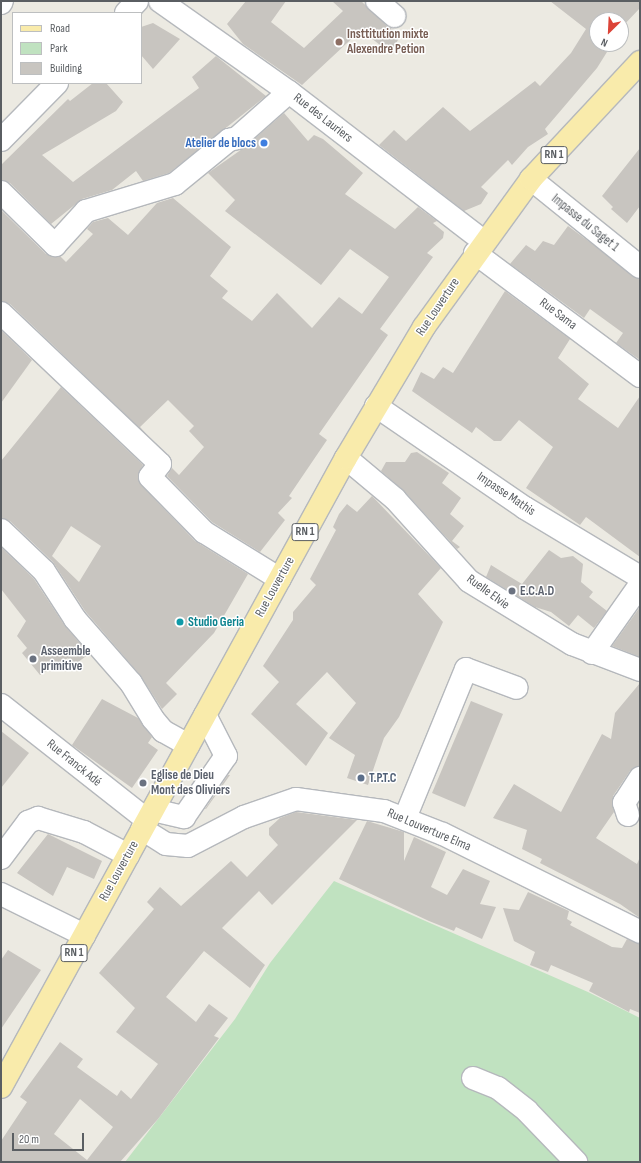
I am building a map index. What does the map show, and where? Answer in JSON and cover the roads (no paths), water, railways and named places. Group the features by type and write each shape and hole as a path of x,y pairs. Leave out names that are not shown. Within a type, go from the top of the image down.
{"main road":[{"name":"Rue Louverture","path":"1,1087 128,855 140,814 188,745 376,406 479,247 531,179 640,62"}],"street":[{"path":"127,12 137,1"},
{"name":"Rue des Lauriers","path":"160,1 289,92 479,247"},
{"path":"376,1 394,16"},
{"path":"1,140 56,84"},
{"path":"1,192 55,245 86,211 175,184 229,140 237,138 289,92"},
{"name":"Impasse du Saget 1","path":"531,179 640,267"},
{"name":"Rue Sama","path":"479,247 640,376"},
{"path":"1,313 160,464 150,477 204,532 280,579"},
{"name":"Impasse Mathis","path":"376,406 525,508 640,577"},
{"name":"Ruelle Elvie","path":"346,458 395,498 469,581 501,604 592,653 640,670"},
{"path":"1,530 44,571 76,620 131,683 153,719 163,731 188,745"},
{"path":"592,653 640,585"},
{"path":"405,818 466,669 517,688"},
{"name":"Rue Franck Adé","path":"1,705 140,814"},
{"path":"140,814 184,817 226,756 205,715"},
{"path":"628,815 624,803 640,778"},
{"name":"Rue Louverture Elma","path":"140,814 166,844 188,846 244,817 296,799 358,806 405,818 640,932"},
{"path":"1,858 28,822 38,818 84,832 128,855"},
{"path":"1,894 84,935"},
{"path":"473,1078 498,1088 527,1111 576,1162"}],"place":[{"name":"Insttitution mixte Alexendre Petion","path":"339,42"},
{"name":"Atelier de blocs","path":"264,143"},
{"name":"E.C.A.D","path":"512,591"},
{"name":"Studio Geria","path":"180,622"},
{"name":"Asseemble primitive","path":"33,659"},
{"name":"T.P.T.C","path":"361,778"},
{"name":"Eglise de Dieu Mont des Oliviers","path":"143,783"}]}
